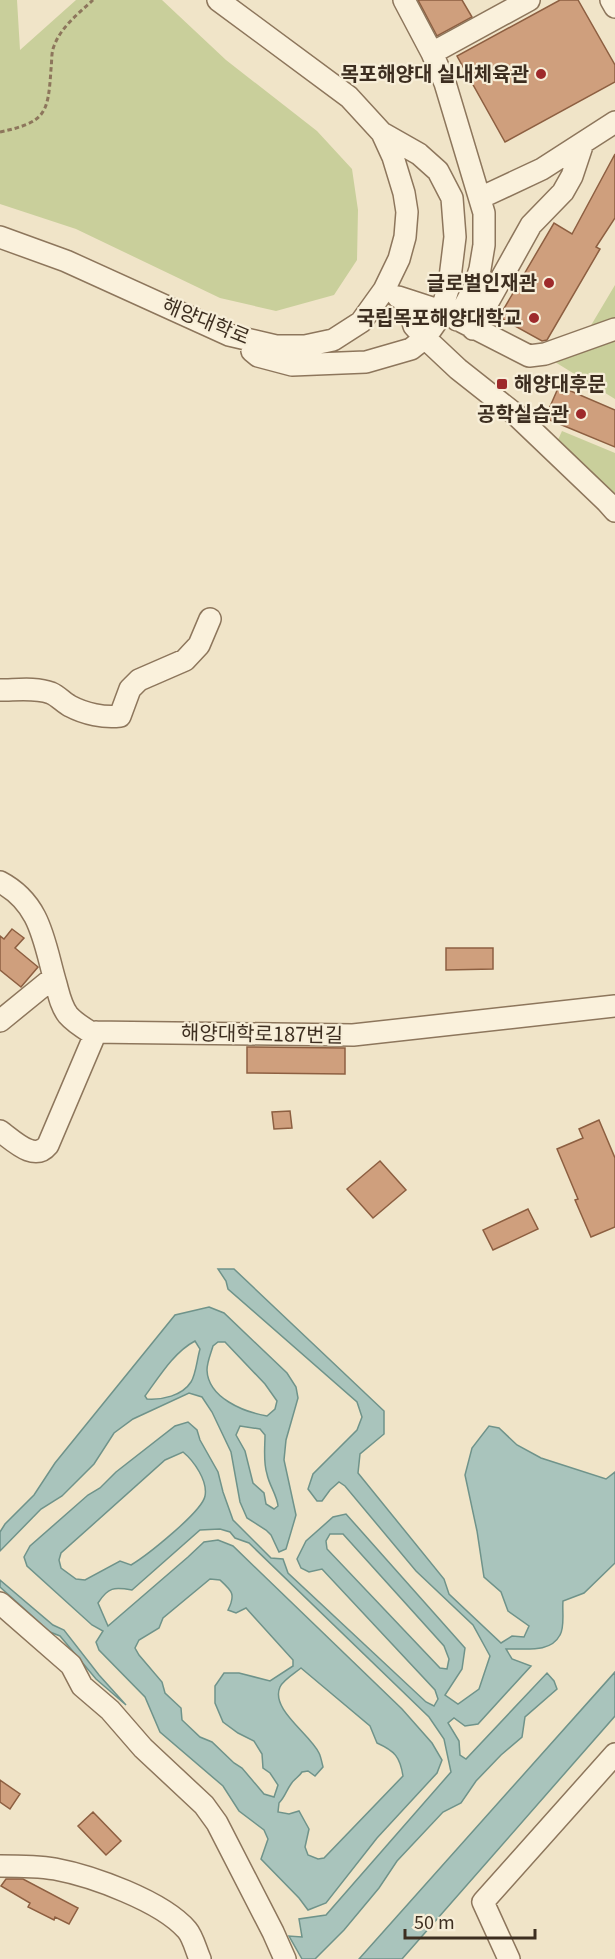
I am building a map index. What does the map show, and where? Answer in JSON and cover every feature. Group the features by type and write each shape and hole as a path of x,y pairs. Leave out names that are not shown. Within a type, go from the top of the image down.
{"street":[{"name":"해양대학로","path":"0,237 66,261 229,335 276,346 305,346 333,340 361,322 384,290 399,259 405,237 406,212 400,178 382,133 349,97 218,0"},
{"path":"404,0 445,83 484,213 484,245 480,269 474,288 457,320"},
{"path":"432,53 529,0"},
{"path":"611,0 615,7"},
{"path":"480,198 542,169 615,122"},
{"path":"382,133 419,154 438,171 452,198 455,237 449,286 457,320"},
{"path":"457,320 531,225 563,192 572,176 583,143"},
{"path":"384,290 457,320 529,356 545,354 615,329"},
{"path":"406,300 414,326 425,338 458,369 515,414 615,511"},
{"path":"229,335 258,356 292,365 366,362 411,349 425,338 439,318 457,320"},
{"path":"0,690 37,690 51,694 69,706 86,712 111,717 120,716 130,689 139,680 185,660 199,645 210,619"},
{"name":"해양대학로187번길","path":"0,882 31,909 47,942 49,960 63,1007 69,1017 90,1032 352,1035 615,1006"},
{"path":"0,1022 54,977"},
{"path":"0,1131 29,1151 36,1153 43,1151 48,1145 96,1032"},
{"path":"0,1603 71,1665 82,1686 110,1710 143,1748 204,1805 217,1823 285,1959"},
{"path":"508,1959 483,1902 615,1754"},
{"path":"0,1866 36,1867 82,1875 143,1899 172,1916 188,1931 200,1959"}],"path":[{"path":"0,132 22,128 41,117 48,104 52,48 62,31 93,0"}],"green space":[{"path":"0,0 17,0 20,50 76,0 162,0 226,60 317,131 352,169 358,210 357,260 334,295 276,311 220,298 76,229 0,204"},
{"path":"615,285 615,319 590,327"},
{"path":"615,337 615,399 555,362 584,346"},
{"path":"562,431 615,453 615,499 557,442"}],"water":[{"path":"218,1269 234,1269 384,1411 384,1434 360,1454 358,1473 444,1579 449,1594 501,1643 512,1636 524,1637 529,1626 508,1611 501,1592 484,1577 465,1475 472,1448 489,1426 499,1428 517,1445 541,1458 606,1479 615,1472 615,1563 584,1593 563,1601 562,1628 556,1641 543,1648 506,1649 512,1659 531,1666 478,1724 465,1726 454,1718 448,1723 459,1741 460,1755 466,1759 547,1673 557,1689 525,1717 522,1737 476,1781 461,1803 443,1812 397,1861 379,1888 344,1930 315,1959 302,1959 289,1936 302,1937 299,1919 326,1915 451,1772 444,1739 429,1717 249,1543 235,1538 230,1532 220,1529 200,1530 132,1590 112,1589 98,1603 108,1626 204,1542 218,1540 233,1546 402,1709 432,1743 442,1760 437,1773 377,1838 326,1903 308,1910 261,1859 268,1839 264,1830 239,1811 223,1786 160,1732 145,1697 99,1650 96,1642 103,1631 92,1625 27,1566 24,1557 30,1546 88,1495 100,1488 116,1472 175,1426 188,1422 197,1430 218,1472 233,1520 271,1558 283,1559 288,1573 426,1702 434,1706 438,1699 435,1690 322,1569 309,1572 301,1568 297,1559 306,1541 333,1517 346,1514 465,1648 462,1669 445,1695 458,1704 479,1689 490,1656 473,1625 416,1571 345,1486 339,1482 322,1501 317,1501 308,1489 313,1474 357,1430 362,1417 357,1402 228,1289","holes":["183,1452 199,1472 204,1484 205,1496 194,1512 160,1543 131,1565 120,1561 85,1580 76,1579 61,1568 59,1560 61,1553 165,1460","330,1534 343,1534 444,1646 449,1659 447,1669 440,1668 327,1549 326,1541","210,1579 220,1580 232,1596 228,1610 236,1613 246,1608 293,1660 293,1666 270,1681 239,1673 224,1673 215,1686 215,1703 223,1722 254,1741 262,1754 263,1768 270,1773 278,1785 274,1797 264,1794 242,1768 212,1742 200,1737 182,1720 181,1708 165,1693 162,1682 139,1655 135,1648 139,1640 159,1628 163,1618","301,1668 370,1726 377,1743 396,1755 403,1776 324,1858 318,1859 308,1855 305,1847 309,1829 299,1811 289,1814 278,1812 279,1803 292,1782 302,1772 308,1771 315,1776 323,1767 319,1753 281,1704 278,1695 286,1679"]},
{"path":"209,1307 224,1313 287,1373 296,1387 298,1398 286,1440 284,1460 296,1515 286,1549 279,1552 271,1535 247,1518 240,1502 231,1452 212,1412 202,1397 189,1393 133,1419 114,1433 94,1464 62,1496 41,1509 0,1551 0,1532 5,1524 34,1495 55,1463 175,1315","holes":["195,1341 200,1349 194,1375 187,1387 171,1396 147,1399 145,1396 167,1366","218,1342 225,1342 265,1384 277,1401 275,1409 267,1416 238,1407 220,1396 209,1380 207,1370 213,1346","240,1426 260,1429 265,1435 266,1469 278,1506 274,1509 266,1504 264,1493 253,1483 245,1451 236,1435"]},
{"path":"0,1580 53,1625 64,1630 126,1705 96,1679 60,1636 50,1632 0,1587"},
{"path":"615,1672 615,1716 402,1959 359,1959"}],"building":[{"path":"418,0 462,0 472,17 437,36"},
{"name":"목포해양대 실내체육관","path":"560,0 578,0 615,65 615,82 505,142 457,56"},
{"name":"글로벌인재관","path":"615,154 615,218 596,247 600,249 547,340 542,341 499,317 554,223 572,234"},
{"name":"공학실습관","path":"559,386 615,410 615,447 545,418"},
{"path":"12,929 24,938 15,948 38,967 21,987 0,970 0,936 4,939"},
{"path":"446,948 493,948 493,969 446,970"},
{"path":"247,1047 345,1048 345,1074 247,1073"},
{"path":"290,1111 292,1128 274,1129 272,1112"},
{"path":"599,1120 615,1158 615,1227 591,1237 557,1149 583,1138 579,1129"},
{"path":"380,1161 406,1190 373,1218 347,1189"},
{"path":"528,1209 538,1229 493,1250 483,1230"},
{"path":"0,1780 20,1794 10,1809 0,1802"},
{"path":"93,1812 121,1841 106,1855 78,1826"},
{"path":"6,1879 23,1879 78,1908 69,1924 55,1917 54,1920 28,1907 30,1903 1,1886"}],"place":[{"name":"목포해양대 실내체육관","path":"541,74"},
{"name":"글로벌인재관","path":"549,283"},
{"name":"국립목포해양대학교","path":"534,318"},
{"name":"해양대후문","path":"502,384"},
{"name":"공학실습관","path":"581,414"}]}
